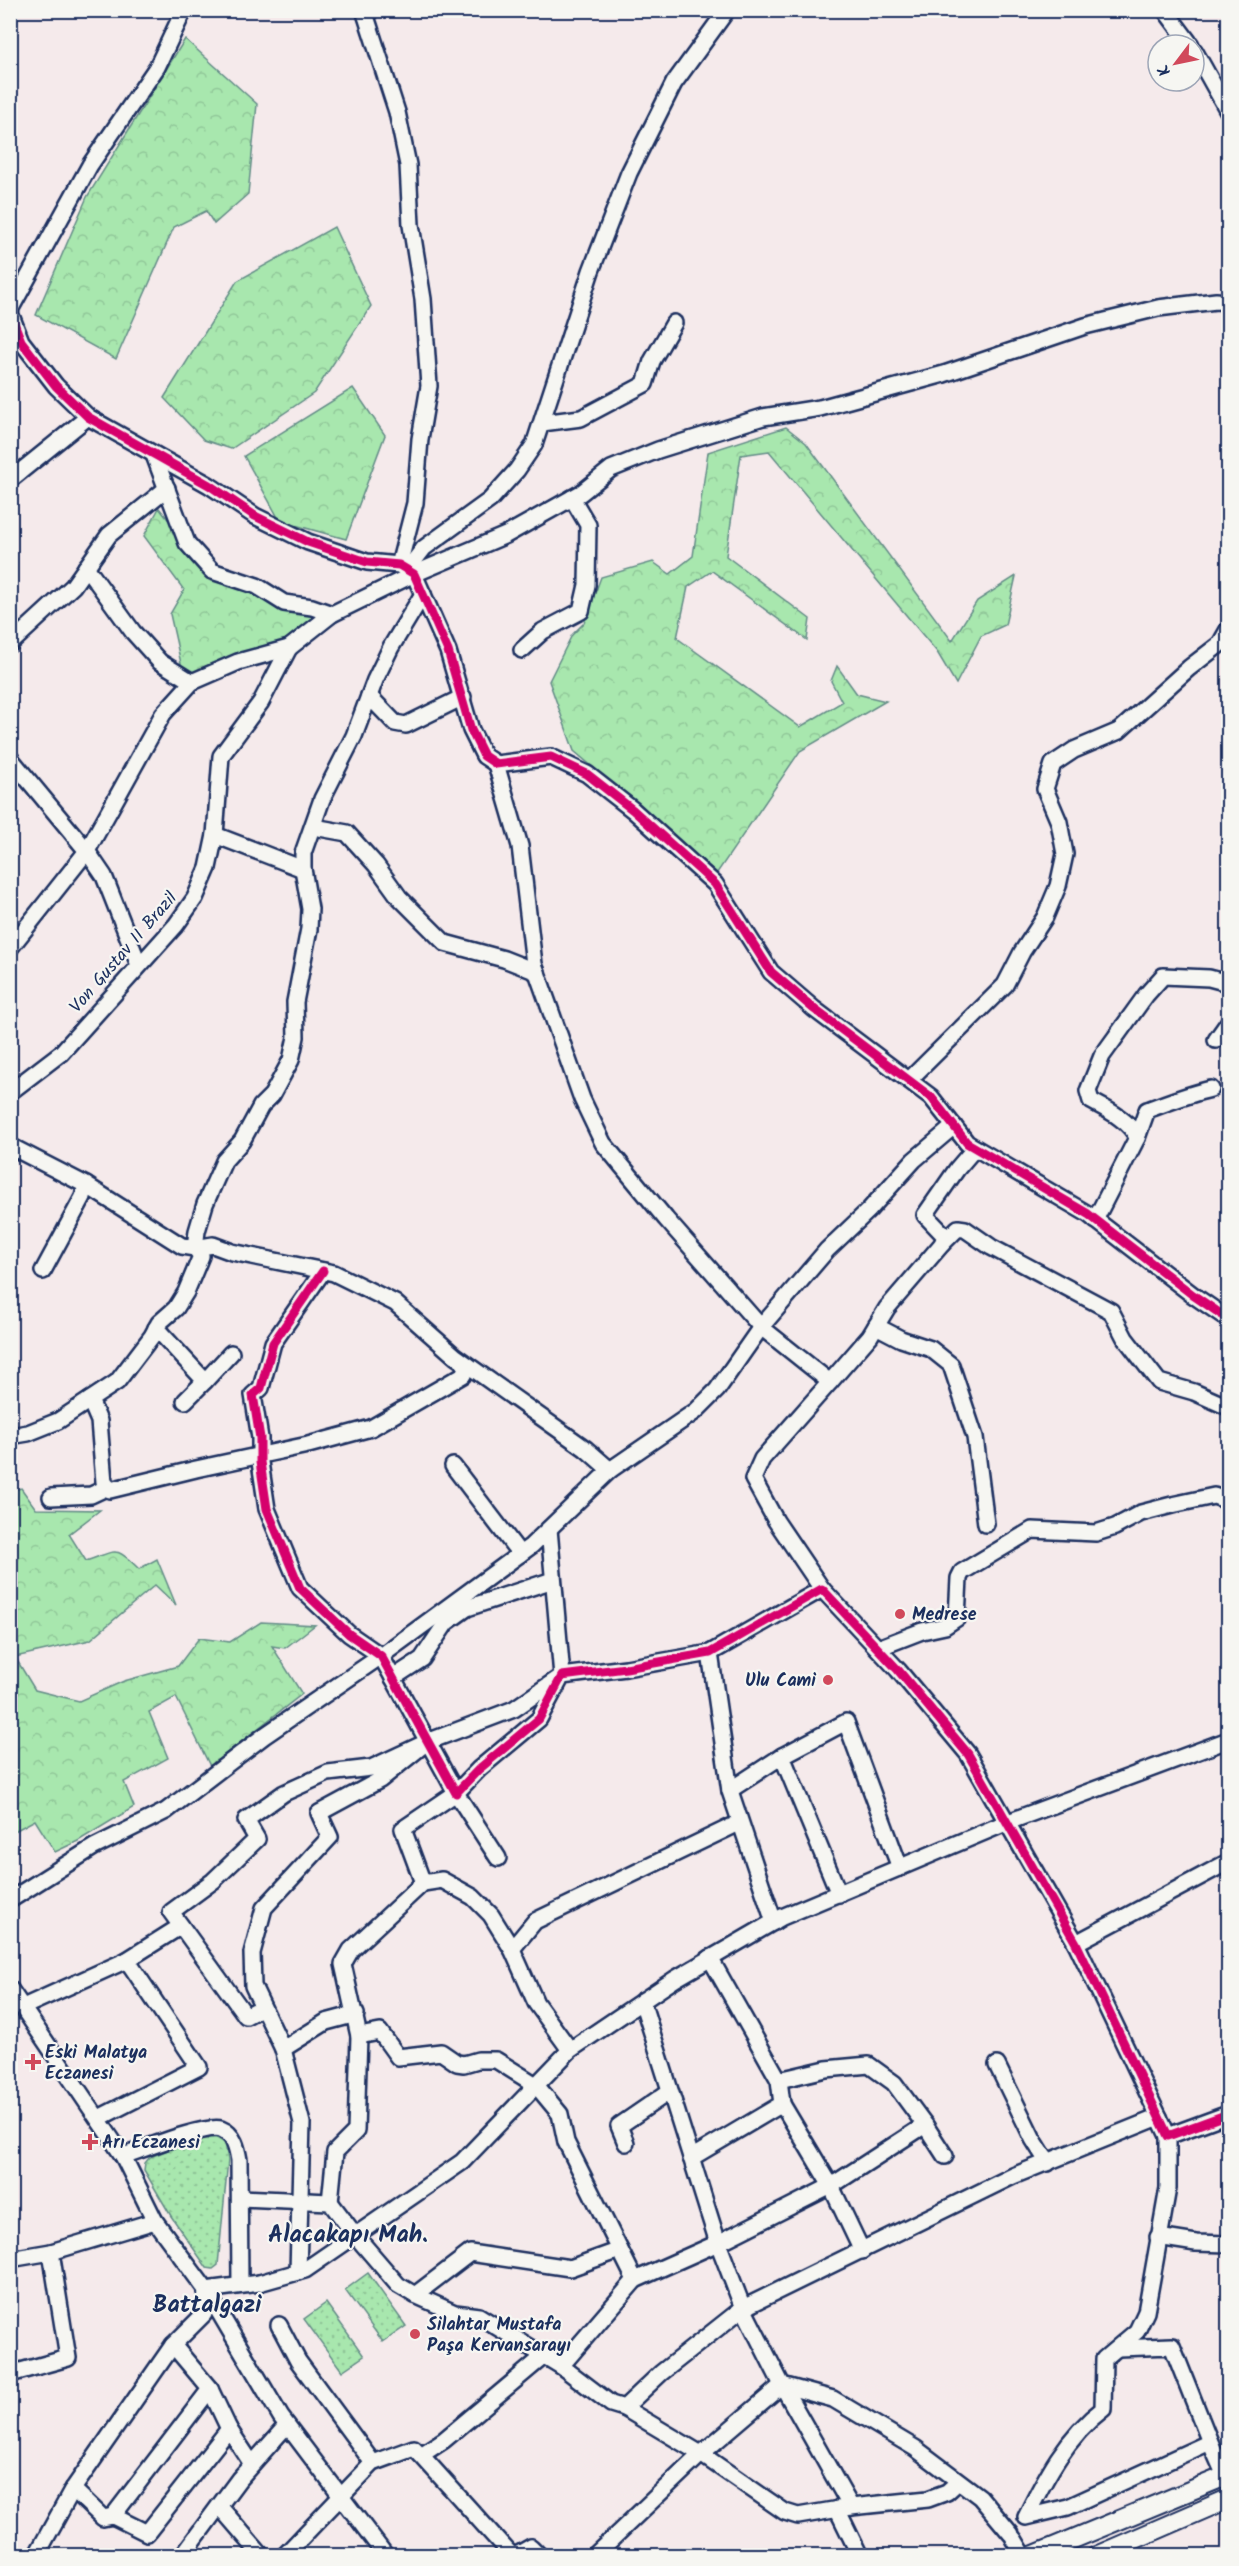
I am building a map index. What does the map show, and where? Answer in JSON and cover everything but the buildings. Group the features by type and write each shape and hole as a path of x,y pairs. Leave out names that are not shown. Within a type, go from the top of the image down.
{"main road":[{"path":"1032,2556 1227,2476"},
{"path":"1096,2556 1228,2499"}],"street":[{"path":"184,10 157,68 90,165 10,311 21,341 56,386 87,417 209,485 255,516 308,542 367,562 407,570"},
{"path":"364,10 397,112 408,165 411,225 423,299 429,386 420,439 407,570 423,594 448,651 471,730 484,756 496,764 520,846 537,972 582,1099 603,1143 680,1236 761,1327 830,1382"},
{"path":"407,570 424,548 472,514 504,486 534,445 591,271 629,172 674,83 727,10"},
{"path":"1164,10 1182,33"},
{"path":"1206,72 1228,111"},
{"path":"10,948 87,851 163,714 192,682 238,662 289,648 332,614 407,570 506,535 572,498 611,469 658,450 763,417 820,408 944,374 1085,326 1158,308 1216,301 1228,302"},
{"path":"542,423 581,418 645,384 652,361 674,323"},
{"path":"10,480 87,417"},
{"path":"154,455 187,543 212,571 257,586 284,603 312,607 332,614"},
{"path":"10,644 73,585 110,535 166,488"},
{"path":"522,650 543,631 581,611 587,585 588,525 572,498"},
{"path":"86,567 133,632 160,662 192,682"},
{"path":"10,1436 28,1433 58,1421 117,1382 159,1323 176,1308 186,1292 201,1256 195,1248 205,1204 224,1161 242,1141 261,1106 272,1095 291,1060 296,1037 295,1002 309,929 303,853 326,791 354,736 391,646 423,594"},
{"path":"909,1080 1005,985 1022,952 1045,917 1058,886 1065,854 1059,822 1045,789 1053,764 1074,750 1119,731 1189,668 1220,644 1228,630"},
{"name":"Von Gustav II Brazil","path":"10,1092 61,1053 176,925 195,898 208,868 214,835 221,756 261,702 289,648"},
{"path":"369,696 395,723 406,725 463,697"},
{"path":"496,764 551,757 596,781 633,810 715,884 771,972 814,1009 931,1097 967,1143 1095,1220 1228,1319"},
{"path":"10,758 87,851 104,876 139,965"},
{"path":"314,827 347,833 399,897 445,944 504,959 537,972"},
{"path":"214,835 303,869"},
{"path":"1137,1138 1134,1131 1119,1118 1091,1101 1088,1091 1102,1056 1146,995 1163,976 1209,978 1228,984"},
{"path":"1216,1040 1228,1023"},
{"path":"1095,1220 1137,1138 1147,1110 1177,1101 1187,1094 1211,1089"},
{"path":"10,1900 94,1847 166,1811 264,1736 381,1656 520,1554 610,1470 659,1438 705,1403 717,1390 761,1327 827,1250 869,1210 914,1160 954,1126"},
{"path":"10,1146 86,1185 182,1246 195,1248 213,1245 232,1252 323,1271 395,1303 467,1365 586,1449 610,1470"},
{"path":"942,1244 945,1236 925,1215 957,1169 975,1148"},
{"path":"43,1271 83,1197 86,1185"},
{"path":"1011,2533 1026,2517 1048,2471 1091,2418 1103,2409 1104,2359 1137,2331 1146,2312 1168,2188 1168,2136 1076,1943 968,1754 878,1648 822,1589 776,1521 753,1479 762,1459 830,1382 876,1326 887,1308 958,1228 965,1229 991,1247 1111,1311 1125,1338 1159,1382 1194,1392 1228,1407"},
{"path":"323,1271 273,1342 261,1388 253,1395 267,1509 300,1588 349,1634 381,1656 456,1793 498,1858"},
{"path":"876,1326 901,1339 931,1349 951,1365 975,1437 986,1524"},
{"path":"156,1328 205,1381"},
{"path":"185,1401 231,1353"},
{"path":"51,1497 91,1495 106,1488 110,1490 260,1454 308,1445 371,1428 463,1376 467,1365"},
{"path":"90,1400 99,1421 106,1488"},
{"path":"453,1466 520,1554"},
{"path":"878,1648 922,1631 945,1626 957,1618 959,1578 962,1572 1032,1530 1096,1533 1115,1527 1141,1513 1172,1505 1214,1496 1228,1501"},
{"path":"423,1883 403,1829 456,1793 479,1769 538,1719 562,1676 549,1529"},
{"path":"393,1678 422,1659 446,1623 467,1608 553,1580"},
{"path":"263,2007 246,2016 171,1912 213,1881 257,1839 246,1820 284,1794 328,1773 371,1768 427,1742 514,1709 562,1676 626,1668 710,1653 822,1589"},
{"path":"710,1653 730,1790 739,1823 774,1922"},
{"path":"730,1790 782,1756 846,1722 900,1868"},
{"path":"206,2290 259,2283 305,2270 462,2162 570,2050 710,1958 774,1922 1008,1822 1228,1740"},
{"path":"298,2272 302,2123 283,2049 253,1986 252,1953 264,1908 330,1837 319,1813 380,1780 427,1742"},
{"path":"782,1756 839,1894"},
{"path":"512,1948 535,1921 739,1823"},
{"path":"1076,1943 1228,1862"},
{"path":"570,2050 536,2003 512,1948 491,1915 473,1897 442,1880 423,1883 351,1950 343,1964 356,2014 359,2036 356,2132 335,2152 330,2202 398,2285 455,2313 479,2316 513,2335 561,2366 611,2404 624,2408 701,2454 785,2512 798,2516 844,2508 928,2499 947,2492 958,2481"},
{"path":"23,2007 127,1960 181,1926"},
{"path":"710,1958 779,2080 782,2104 831,2186 862,2251"},
{"path":"99,2118 199,2067 127,1960"},
{"path":"10,1989 99,2118 123,2156 155,2222 206,2290 241,2353 287,2425 386,2556"},
{"path":"642,2001 718,2243 743,2308 844,2508 860,2556"},
{"path":"283,2049 326,2022 356,2014"},
{"path":"359,2036 380,2032 398,2057 441,2052 457,2063 496,2060 536,2085 560,2114 566,2142 635,2280"},
{"path":"779,2080 826,2069 869,2065 894,2083 945,2156"},
{"path":"997,2065 1033,2139 1048,2163"},
{"path":"626,2143 619,2126 670,2091"},
{"path":"691,2158 782,2104"},
{"path":"1168,2136 1228,2114"},
{"path":"624,2408 661,2373 743,2308 1013,2176 1159,2117"},
{"path":"561,2366 635,2280 718,2243 831,2186 925,2125"},
{"path":"123,2156 204,2129 223,2130 231,2136 237,2147 240,2198 240,2284"},
{"path":"240,2198 330,2202"},
{"path":"10,2259 51,2252 155,2222"},
{"path":"1158,2237 1196,2243 1228,2244"},
{"path":"415,2295 470,2253 570,2268 620,2250"},
{"path":"10,2374 68,2358 51,2252"},
{"path":"36,2556 73,2489 173,2345 204,2314 206,2290"},
{"path":"279,2325 298,2361 373,2463"},
{"path":"173,2345 210,2389 229,2428 252,2464"},
{"path":"1118,2348 1172,2346 1210,2442 1227,2476"},
{"path":"421,2455 444,2440 544,2356"},
{"path":"594,2556 701,2454 782,2385"},
{"path":"782,2385 833,2399 915,2448 980,2497 1011,2533 1023,2556"},
{"path":"113,2516 210,2389"},
{"path":"182,2556 252,2464 287,2425"},
{"path":"73,2489 103,2518 113,2516 147,2533 229,2428"},
{"path":"1026,2517 1068,2508 1210,2442"},
{"path":"284,2556 373,2463 414,2448 514,2556 531,2547 540,2556"},
{"path":"220,2507 262,2556"}],"green space":[{"path":"185,39 257,104 248,194 214,224 206,211 174,227 116,359 36,315 87,197"},
{"path":"334,227 371,306 314,393 231,449 204,440 164,398 237,281"},
{"path":"353,388 385,435 346,539 280,521 244,456"},
{"path":"786,427 806,443 952,641 977,601 1016,576 1005,625 981,636 956,684 937,652 769,451 741,455 726,556 810,619 807,640 712,571 688,587 677,638 800,727 842,702 831,681 837,666 857,694 886,701 800,751 717,873 574,751 549,681 572,635 584,623 601,577 653,562 670,574 693,556 708,452"},
{"path":"159,508 209,575 250,592 282,609 326,612 289,648 192,682 182,668 170,614 184,590 144,536"},
{"path":"21,1488 36,1509 100,1510 69,1534 86,1561 115,1552 125,1556 139,1569 157,1559 176,1605 155,1585 90,1640 15,1657 35,1690 79,1701 124,1681 178,1666 199,1638 230,1642 261,1622 315,1625 285,1648 272,1646 302,1694 210,1766 176,1697 149,1712 168,1758 124,1782 134,1807 78,1841 55,1852 35,1820 11,1833 10,1491"},
{"path":"214,2136 225,2143 228,2160 218,2265 213,2269 207,2268 171,2216 144,2170 145,2163 150,2157 197,2139"},
{"path":"368,2273 406,2326 383,2342 345,2290"},
{"path":"326,2303 364,2356 342,2371 304,2319"}],"cycle path":[{"path":"10,313 21,341 56,386 88,417 209,485 255,516 308,542 367,562 399,565 414,574 448,651 471,730 484,756 496,764 551,757 587,774 633,810 715,884 771,972 814,1009 931,1097 967,1143 1088,1214 1228,1319"},
{"path":"323,1271 273,1343 261,1388 253,1395 267,1509 300,1588 349,1634 381,1656 456,1793 479,1769 539,1719 562,1676 626,1668 710,1653 822,1589 898,1670 968,1754 1076,1943 1168,2136 1228,2114"}],"place":[{"name":"Medrese","path":"900,1614"},
{"name":"Ulu Cami","path":"828,1680"},
{"name":"Eski Malatya Eczanesi","path":"33,2062"},
{"name":"Arı Eczanesi","path":"90,2142"},
{"name":"Silahtar Mustafa Paşa Kervansarayı","path":"415,2334"}],"district":[{"name":"Alacakapı Mah.","path":"348,2234"},
{"name":"Battalgazi","path":"207,2304"}]}
